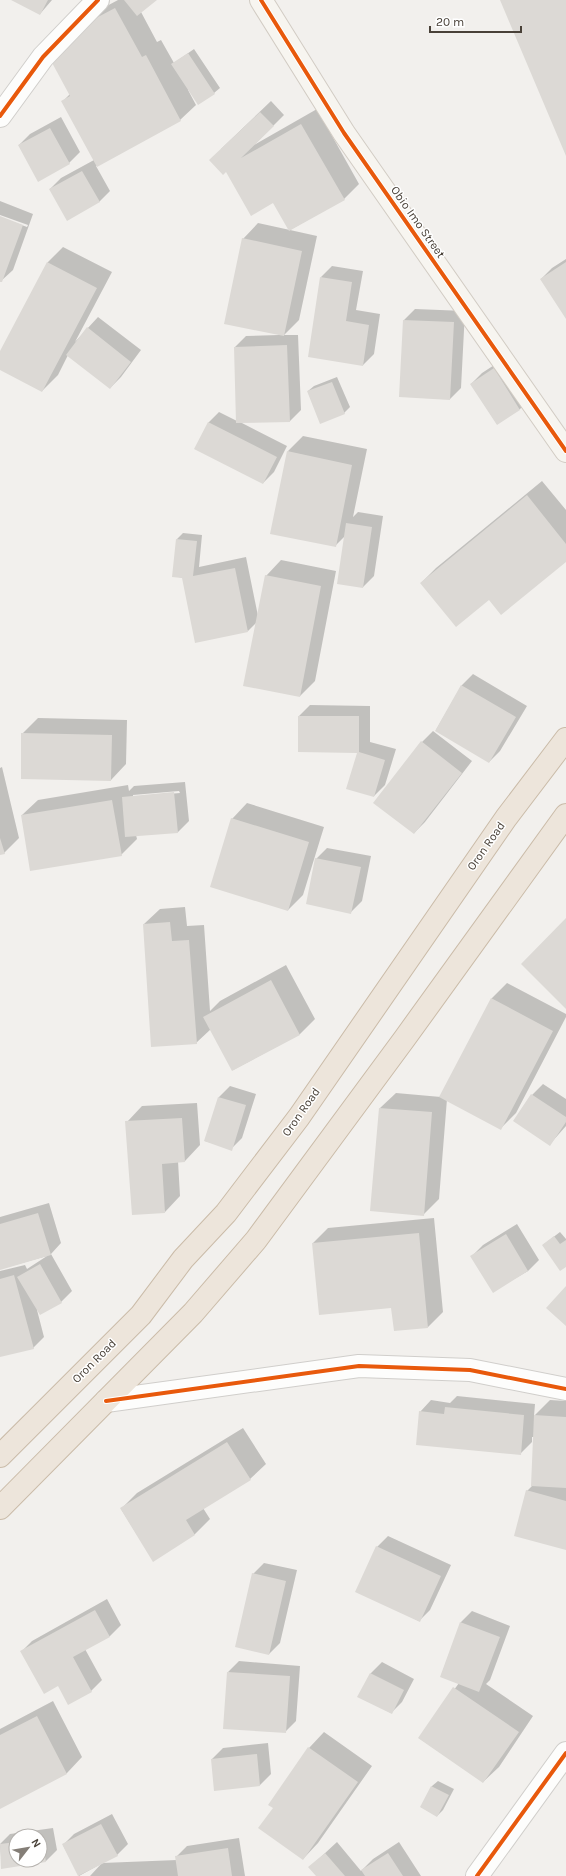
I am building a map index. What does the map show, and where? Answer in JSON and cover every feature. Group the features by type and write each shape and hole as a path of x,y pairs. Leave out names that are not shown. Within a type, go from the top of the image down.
{"highway":[{"name":"Oron Road","path":"2,1452 140,1315 183,1259 226,1213 298,1117 506,818 566,739"},
{"path":"0,1508 193,1313 256,1240 405,1038 566,815"}],"street":[{"path":"0,116 43,57 98,0"},
{"name":"Obio Imo Street","path":"261,0 344,134 566,451"},
{"path":"106,1401 359,1366 470,1370 566,1388"},
{"path":"477,1876 566,1753"}],"building":[{"path":"11,0 48,0 40,15"},
{"path":"124,0 157,0 137,16"},
{"path":"500,0 566,0 566,156"},
{"path":"115,8 142,57 146,55 181,121 97,167 61,101 70,96 43,46"},
{"path":"188,53 215,94 198,105 171,64"},
{"path":"260,112 274,126 241,158 301,124 345,200 289,231 273,203 251,216 226,172 223,175 209,160"},
{"path":"50,128 70,164 38,182 18,145"},
{"path":"82,171 100,202 67,221 49,189"},
{"path":"0,216 23,225 2,282 0,282"},
{"path":"242,238 302,251 284,336 224,324"},
{"path":"47,262 97,288 42,392 0,370 0,351"},
{"path":"566,262 566,319 540,279"},
{"path":"320,277 352,282 346,321 369,325 363,366 308,357"},
{"path":"403,320 454,322 450,400 399,397"},
{"path":"87,327 131,362 110,389 66,355"},
{"path":"287,345 290,422 236,423 234,347"},
{"path":"494,368 520,410 497,425 470,384"},
{"path":"332,382 345,414 320,424 307,391"},
{"path":"208,422 277,457 263,484 194,449"},
{"path":"287,451 352,465 336,547 270,534"},
{"path":"527,495 566,544 566,562 501,615 489,600 456,627 420,583"},
{"path":"346,523 372,527 363,588 337,584"},
{"path":"176,539 197,541 193,576 235,568 248,632 195,643 182,578 172,577"},
{"path":"265,575 321,586 300,697 243,686"},
{"path":"461,685 516,717 489,763 435,731"},
{"path":"298,716 359,716 359,752 385,760 374,797 346,789 357,753 298,752"},
{"path":"21,733 112,735 111,781 21,779"},
{"path":"421,741 462,773 414,834 373,803"},
{"path":"174,792 178,833 125,837 122,797"},
{"path":"112,800 122,856 30,871 21,815"},
{"path":"231,818 309,842 288,911 210,887"},
{"path":"0,838 5,854 0,855"},
{"path":"315,858 361,867 351,914 306,904"},
{"path":"566,918 566,1009 521,964"},
{"path":"170,922 172,941 189,940 197,1044 151,1047 143,924"},
{"path":"271,980 300,1035 232,1071 203,1017"},
{"path":"491,998 553,1031 501,1130 439,1097"},
{"path":"531,1094 566,1117 566,1122 550,1146 513,1121"},
{"path":"218,1097 246,1105 232,1151 204,1141"},
{"path":"379,1108 432,1112 424,1216 370,1211"},
{"path":"182,1118 185,1162 162,1164 165,1213 132,1215 125,1121"},
{"path":"38,1213 51,1255 0,1270 0,1224"},
{"path":"419,1233 428,1328 394,1331 391,1308 319,1315 312,1243"},
{"path":"506,1234 528,1271 493,1293 470,1256"},
{"path":"554,1236 560,1244 566,1240 566,1267 560,1271 542,1245"},
{"path":"40,1264 62,1303 40,1315 17,1277"},
{"path":"14,1275 34,1349 0,1357 0,1279"},
{"path":"566,1286 566,1326 546,1308"},
{"path":"445,1407 524,1415 521,1455 416,1445 419,1411 444,1414"},
{"path":"534,1415 566,1417 566,1488 531,1486"},
{"path":"227,1442 251,1480 186,1520 195,1535 153,1562 120,1508"},
{"path":"526,1490 566,1501 566,1550 514,1536"},
{"path":"376,1546 441,1576 420,1622 355,1592"},
{"path":"252,1573 286,1581 269,1655 235,1647"},
{"path":"95,1610 110,1637 73,1657 92,1692 68,1705 58,1686 44,1694 20,1651"},
{"path":"460,1622 500,1637 479,1692 440,1677"},
{"path":"227,1672 290,1676 286,1733 223,1729"},
{"path":"370,1673 404,1690 392,1714 357,1697"},
{"path":"453,1687 519,1732 483,1783 418,1738"},
{"path":"37,1716 67,1774 0,1809 0,1735"},
{"path":"308,1747 358,1782 303,1860 258,1828 273,1808 268,1805"},
{"path":"257,1754 260,1786 214,1791 211,1759"},
{"path":"431,1786 449,1795 437,1817 420,1807"},
{"path":"101,1824 118,1856 78,1876 62,1844"},
{"path":"8,1843 8,1868 1,1869 0,1844"},
{"path":"228,1848 232,1876 178,1876 175,1856"},
{"path":"325,1853 345,1876 316,1876 308,1867"},
{"path":"388,1853 403,1876 365,1876 361,1870"}],"cycle path":[{"path":"0,116 43,57 98,0"},
{"path":"261,0 344,133 566,451"},
{"path":"106,1401 359,1366 470,1370 566,1389"},
{"path":"477,1876 566,1753"}]}
